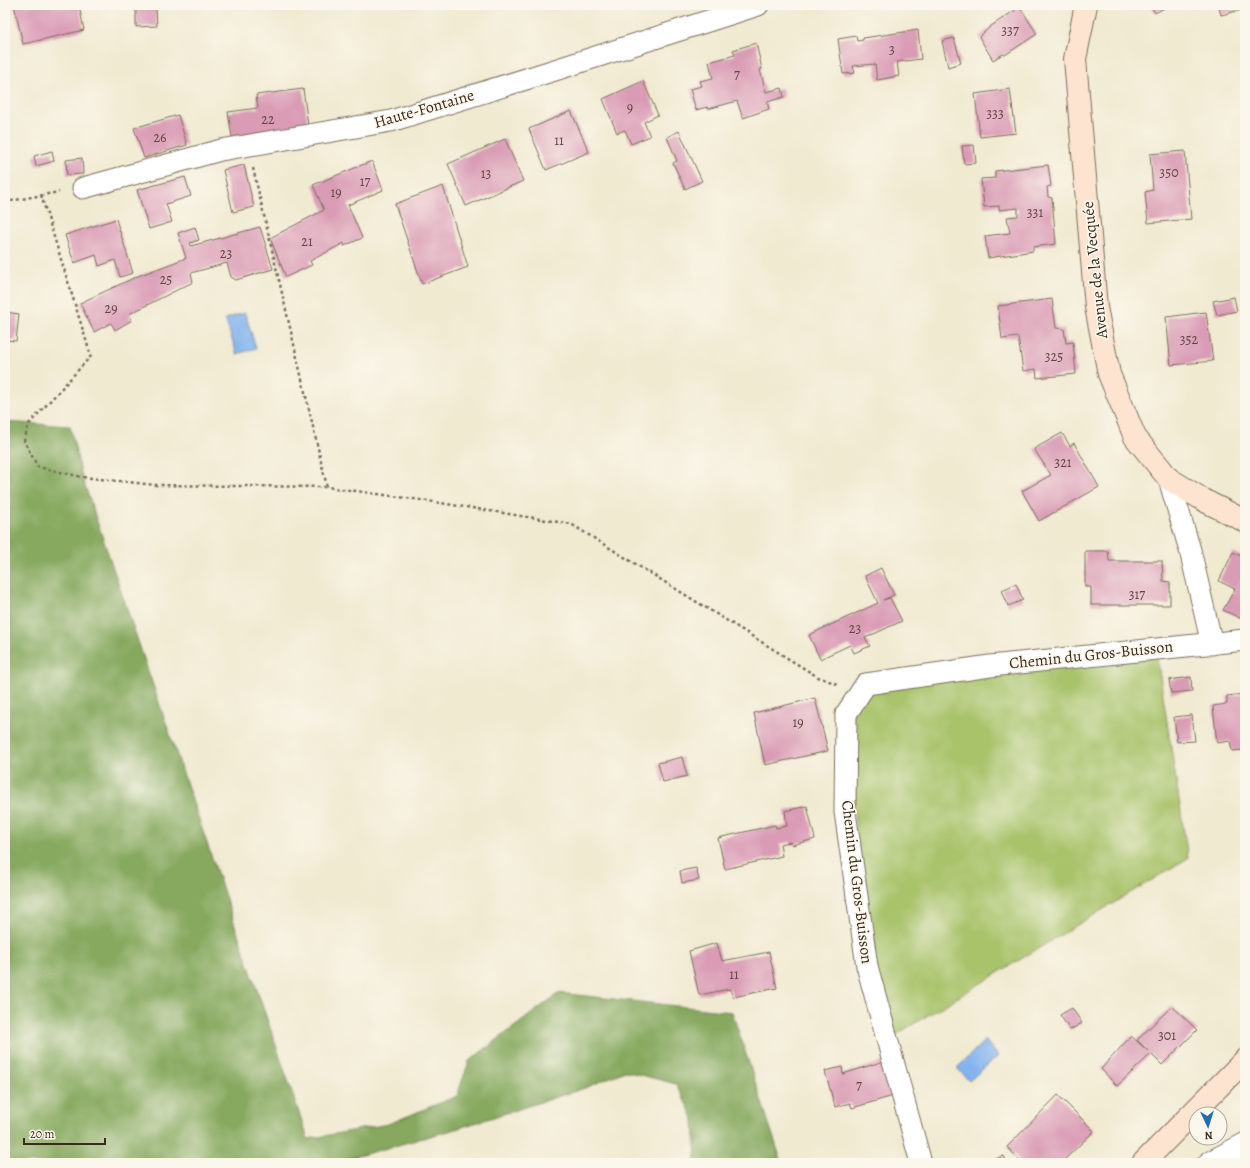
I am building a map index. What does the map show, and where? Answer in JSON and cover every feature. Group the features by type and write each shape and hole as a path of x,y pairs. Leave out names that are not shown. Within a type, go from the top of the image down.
{"main road":[{"name":"Avenue de la Vecquée","path":"1086,5 1075,59 1096,306 1108,374 1135,437 1169,478 1207,502 1245,521"},
{"path":"1143,1163 1245,1060"}],"street":[{"name":"Haute-Fontaine","path":"83,188 221,150 391,121 758,5"},
{"path":"1169,478 1190,550 1212,644"},
{"name":"Chemin du Gros-Buisson","path":"921,1163 866,966 845,812 846,714 866,684 990,666 1245,640"},
{"path":"1209,1163 1245,1144"}],"path":[{"path":"248,145 327,487"},
{"path":"5,202 83,188"},
{"path":"41,195 91,356 29,424 24,441 38,467 82,477 155,485 327,487 428,501 571,524 818,677 861,691"}],"green space":[{"path":"5,422 70,426 82,477 308,1139 388,1124 457,1096 469,1061 559,993 732,1012 782,1163 696,1163 694,1119 676,1084 625,1071 585,1088 456,1129 333,1163 5,1163"},
{"path":"1157,657 1188,858 887,1040 867,966 846,714 866,684"}],"water":[{"path":"245,313 256,348 237,354 225,319"},
{"path":"985,1040 998,1056 969,1081 957,1068"}],"building":[{"path":"14,5 79,5 84,30 23,44"},
{"path":"1150,5 1170,5 1155,13"},
{"path":"1218,5 1245,5 1245,9 1221,15"},
{"path":"1020,7 1037,34 1005,55 1003,54 993,60 979,37 991,26"},
{"path":"156,9 157,26 136,27 136,10"},
{"path":"918,30 921,59 897,62 899,76 877,80 875,64 853,66 855,73 843,74 838,39 856,36 857,41 863,40 863,38"},
{"path":"954,38 961,63 948,67 942,41"},
{"path":"756,43 762,69 760,70 766,92 782,88 784,97 767,102 769,109 743,118 737,101 708,109 707,107 696,110 690,89 702,86 700,81 713,78 709,62 735,55 733,50"},
{"path":"643,81 658,115 644,122 650,136 631,144 625,130 617,133 603,99"},
{"path":"303,89 308,125 232,137 228,112 258,108 256,95"},
{"path":"1010,89 1016,133 980,137 975,94"},
{"path":"571,111 589,152 546,170 529,129"},
{"path":"178,115 187,145 144,158 134,128"},
{"path":"679,131 702,181 685,189 673,163 677,161 667,137"},
{"path":"505,139 523,181 466,206 448,164"},
{"path":"974,145 976,163 964,164 962,146"},
{"path":"52,151 54,161 36,166 34,156"},
{"path":"1185,151 1191,219 1148,223 1145,192 1153,190 1150,154"},
{"path":"82,158 83,174 67,175 66,160"},
{"path":"372,161 383,190 348,205 362,238 344,246 344,243 310,261 312,265 286,277 270,238 324,210 313,185"},
{"path":"244,165 254,207 233,212 223,170"},
{"path":"1048,165 1051,186 1047,187 1048,197 1052,198 1056,244 1033,247 1033,251 988,258 985,236 1010,233 1007,217 1018,216 1018,208 999,210 999,206 984,207 981,179 995,178 995,171"},
{"path":"185,177 191,196 166,204 172,222 149,229 137,190"},
{"path":"443,186 468,267 422,284 395,204"},
{"path":"116,219 133,273 120,277 115,260 99,266 96,255 74,263 65,235"},
{"path":"195,227 199,240 190,243 191,246 260,227 273,269 236,280 231,277 227,263 191,273 193,282 129,314 132,320 115,330 111,323 94,332 80,303 138,276 186,258 178,233"},
{"path":"1234,297 1237,311 1217,315 1213,301"},
{"path":"1052,299 1056,328 1064,329 1066,343 1073,342 1076,374 1037,378 1036,369 1023,371 1018,337 1002,339 998,306"},
{"path":"5,312 19,314 16,341 5,340"},
{"path":"1206,312 1213,361 1171,365 1166,317"},
{"path":"1062,433 1070,446 1074,443 1099,487 1039,521 1022,491 1051,475 1034,449"},
{"path":"1085,551 1108,551 1109,561 1162,561 1163,581 1170,582 1170,605 1091,605 1091,587 1085,587"},
{"path":"1233,552 1245,558 1244,620 1223,610 1235,589 1219,581"},
{"path":"881,568 894,595 883,600 890,598 902,621 865,638 870,646 854,653 850,645 820,659 809,635 878,603 865,576"},
{"path":"1016,584 1023,600 1008,606 1002,590"},
{"path":"1191,677 1192,691 1171,693 1169,680"},
{"path":"1245,694 1245,750 1232,751 1230,741 1217,743 1213,706 1227,704 1227,696"},
{"path":"815,698 828,751 765,765 754,713"},
{"path":"1192,715 1195,741 1177,742 1174,717"},
{"path":"682,757 687,776 663,782 658,763"},
{"path":"807,806 815,839 792,845 790,842 780,844 782,856 725,869 718,838 775,825 776,828 787,826 785,811"},
{"path":"696,868 699,880 682,883 680,871"},
{"path":"717,943 722,961 769,952 777,988 733,997 730,989 699,995 689,951"},
{"path":"1172,1006 1197,1030 1162,1065 1151,1054 1117,1086 1101,1069 1131,1036 1148,1051 1137,1040"},
{"path":"1072,1008 1082,1023 1070,1030 1060,1015"},
{"path":"884,1061 893,1096 852,1108 850,1103 835,1107 825,1071 842,1067 843,1074"},
{"path":"1058,1095 1094,1131 1061,1163 1022,1163 1007,1147"},
{"path":"1004,1156 1007,1163 984,1163"}]}
